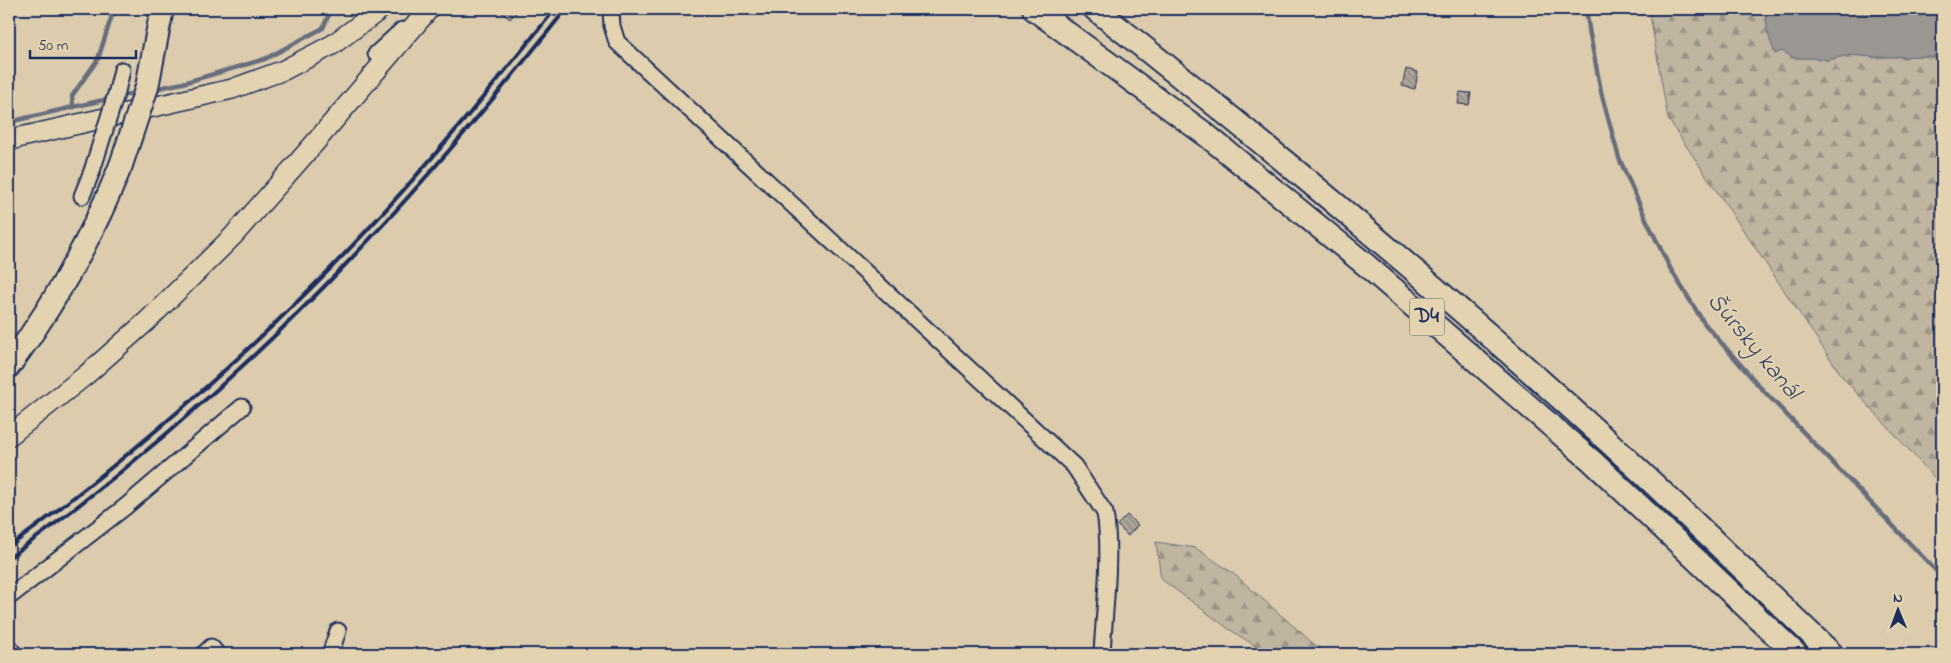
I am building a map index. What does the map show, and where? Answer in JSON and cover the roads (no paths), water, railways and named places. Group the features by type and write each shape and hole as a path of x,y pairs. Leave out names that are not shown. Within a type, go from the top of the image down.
{"highway":[{"path":"9,366 42,318 83,250 106,200 147,87 162,9"},
{"name":"D4","path":"1034,9 1204,134 1366,264 1593,462 1796,654"},
{"name":"D4","path":"1095,9 1221,108 1386,246 1614,448 1832,654"}],"main road":[{"path":"9,141 232,88 284,70 332,45 380,9"},
{"path":"9,436 100,363 233,236 314,145 428,9"}],"lane":[{"path":"376,54 428,9"},
{"path":"612,9 612,26 617,42 1074,466 1105,513 1107,521 1107,562 1102,654"},
{"path":"82,196 92,171 122,70"},
{"path":"9,597 125,507 242,408"},
{"path":"330,654 338,632"},
{"path":"9,647 14,654"},
{"path":"204,654 211,647 217,654"}],"waterway":[{"path":"73,106 72,96 98,59 114,9"},
{"name":"Šúrsky kanál","path":"1586,9 1602,96 1619,158 1670,268 1704,323 1760,387 1942,577"},
{"path":"154,89 183,83 265,59 323,28 330,12"},
{"path":"120,96 137,93"},
{"path":"9,122 112,98"}],"railway":[{"path":"9,547 85,489 159,428 300,299 367,230 432,158 555,9"},
{"path":"9,558 98,490 185,418 227,381 308,303 432,170 487,107 566,9"}]}
